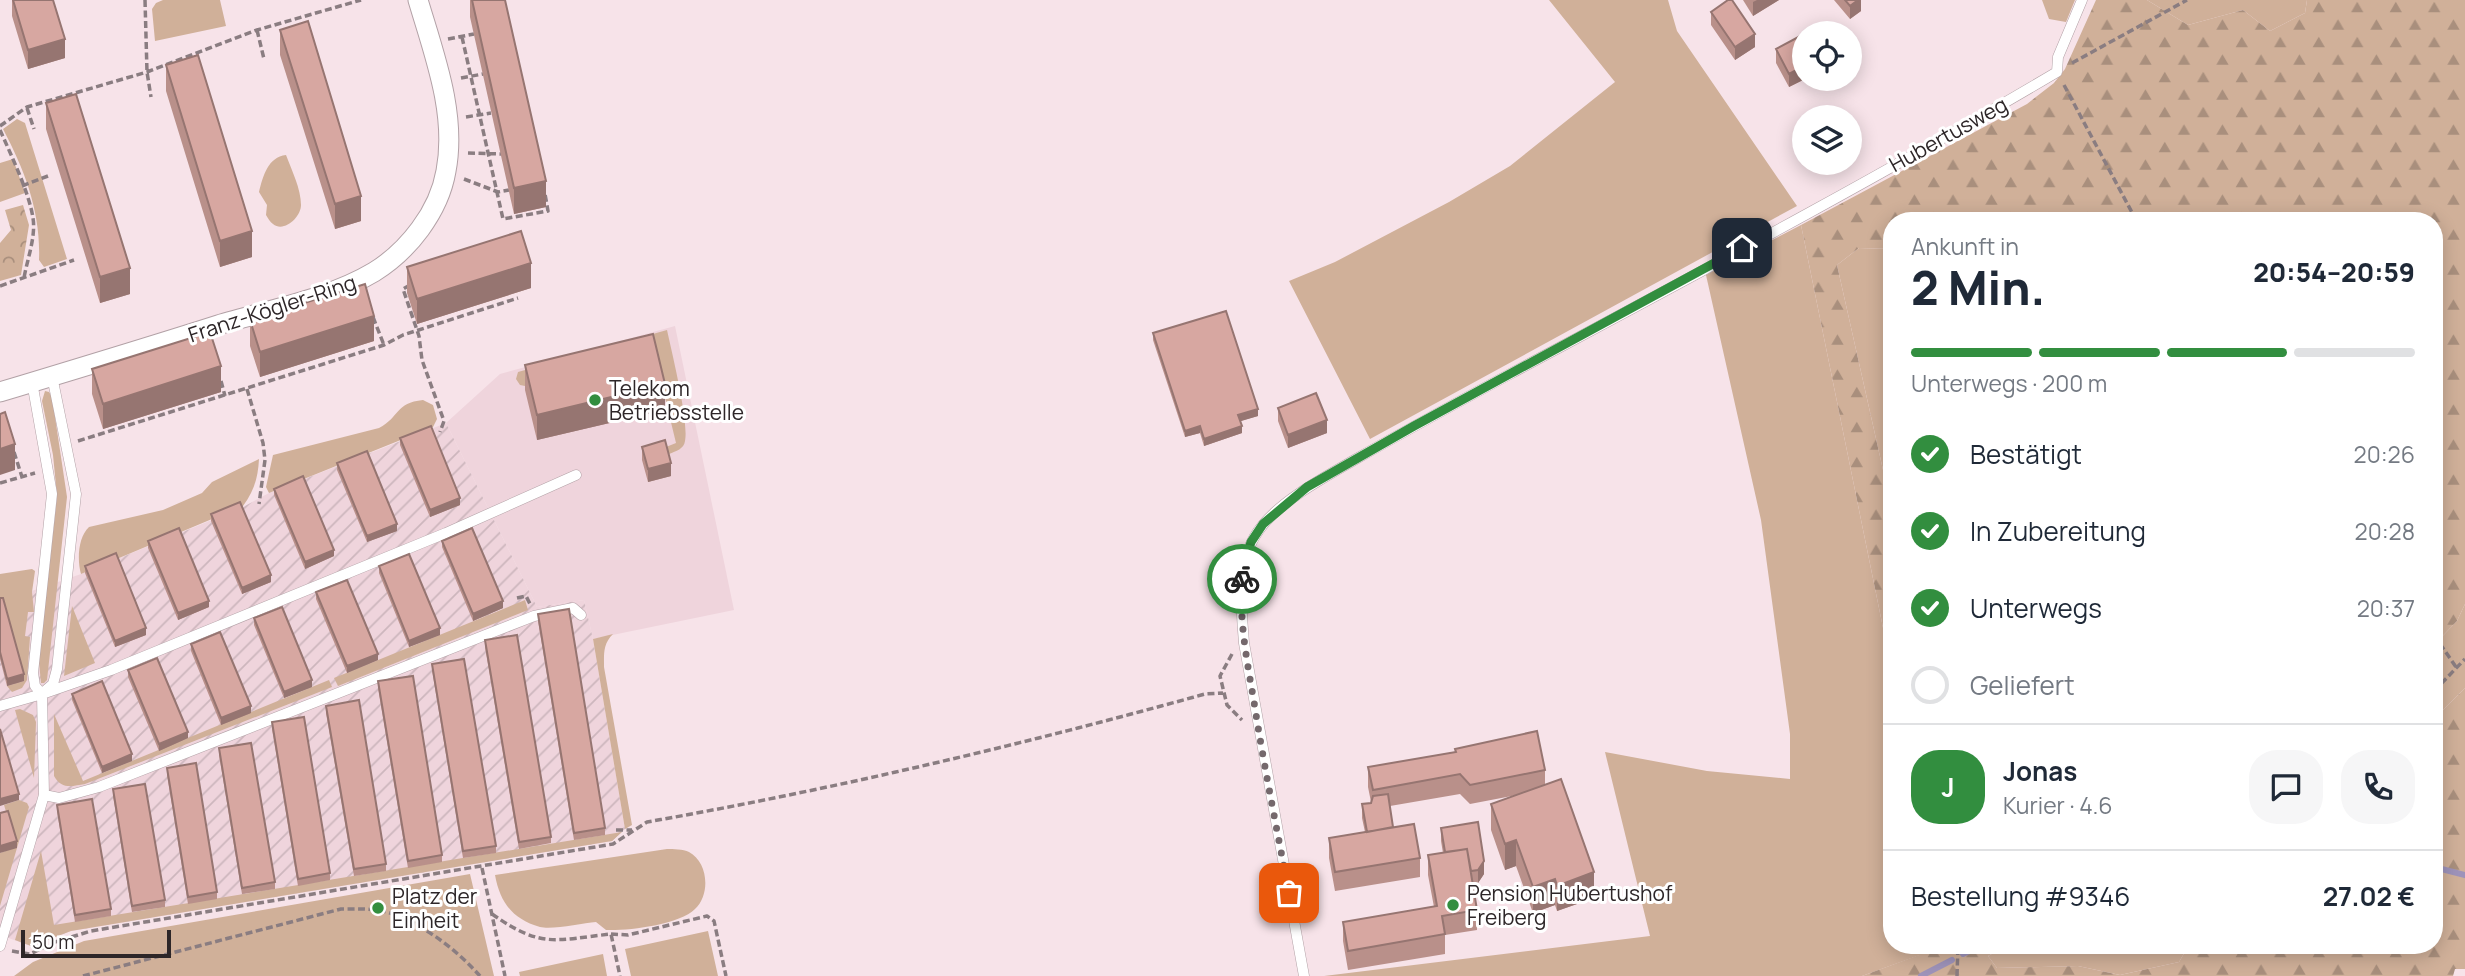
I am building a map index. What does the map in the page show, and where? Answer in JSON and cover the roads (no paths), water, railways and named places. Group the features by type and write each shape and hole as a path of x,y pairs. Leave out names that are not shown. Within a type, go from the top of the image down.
{"street":[{"name":"Franz-Kögler-Ring","path":"0,392 290,305 356,281 374,272 392,258 416,234 437,199 446,173 449,151 447,120 437,67 418,0"}],"lane":[{"name":"Hubertusweg","path":"1304,976 1244,643 1241,598 1243,568 1251,542 1263,524 1307,487 1414,426 1965,126 2057,72 2058,57 2082,0"},
{"path":"42,694 53,684 57,669 76,494 52,376"},
{"path":"5,948 44,795 42,694 35,686 33,673 52,494 32,382"},
{"path":"0,706 111,670 359,569 576,475"},
{"path":"44,795 59,798 99,787 534,616 566,608 577,610 580,615"}],"waterway":[{"path":"2443,869 2465,875"},
{"path":"1921,976 1952,960"}],"place":[{"name":"Telekom Betriebsstelle","path":"595,400"},
{"name":"Pension Hubertushof Freiberg","path":"1453,905"},
{"name":"Platz der Einheit","path":"378,908"}]}
